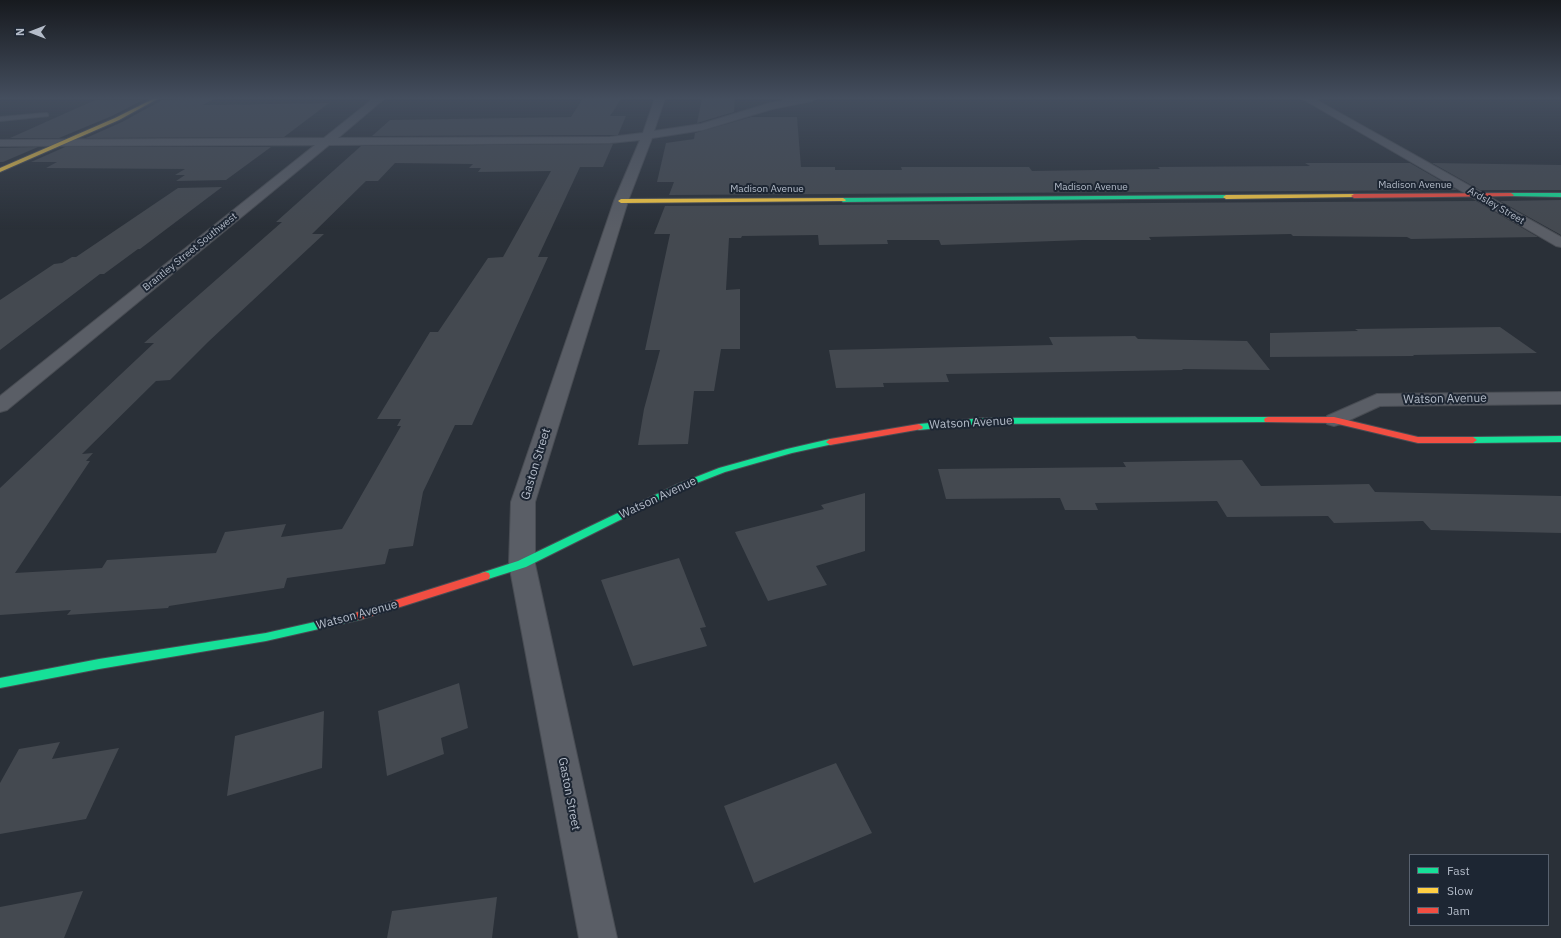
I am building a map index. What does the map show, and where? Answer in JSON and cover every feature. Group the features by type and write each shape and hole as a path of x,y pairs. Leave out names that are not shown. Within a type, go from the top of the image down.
{"street":[{"path":"0,170 66,142"},
{"name":"Brantley Street Southwest","path":"0,406 325,142"},
{"path":"0,143 357,142"},
{"name":"Gaston Street","path":"598,938 522,564 523,502 621,201 645,142"},
{"name":"Ardsley Street","path":"1383,142 1561,243"},
{"name":"Madison Avenue","path":"621,201 1561,195"},
{"name":"Watson Avenue","path":"1334,420 1377,400 1561,398"},
{"name":"Watson Avenue","path":"0,683 99,664 266,637 365,615 522,564 681,486 722,470 790,451 859,436 927,426 982,421 1334,420 1418,440 1561,440"}],"building":[{"path":"799,142 801,167 835,167 835,170 902,170 901,167 1029,167 1032,171 1160,169 1158,167 1310,166 1305,163 1410,163 1457,190 669,195 674,182 657,182 666,143"},
{"path":"613,144 603,167 580,167 538,257 548,257 472,425 455,425 423,492 413,546 389,549 385,564 287,578 284,588 169,606 168,608 67,615 71,610 0,615 0,488 154,343 144,343 282,222 276,222 361,146","holes":["395,163 473,164 469,168 481,168 478,172 551,171 503,257 488,258 438,332 430,332 377,419 401,419 397,426 401,426 342,529 281,537 286,524 225,532 216,553 107,560 102,568 15,573 90,461 86,461 93,453 82,454 156,381 170,380 208,342 324,234 312,234 366,181 378,181"]},
{"path":"38,147 3,162 0,162 0,148"},
{"path":"65,147 271,147 226,180 176,181 185,175 175,175 185,169 46,168 57,162 31,162"},
{"path":"1432,163 1561,165 1561,190 1480,190"},
{"path":"222,187 140,249 104,274 100,274 0,350 0,300 54,264 62,263 72,257 76,257 178,188"},
{"path":"1561,200 1561,235 1500,201"},
{"path":"1476,201 1538,237 1411,239 1407,237 1293,236 1291,234 1149,237 1151,240 1083,240 941,245 939,240 887,240 888,244 819,245 818,235 742,236 741,238 729,238 726,290 740,289 740,349 721,349 714,391 694,391 688,444 638,445 644,409 660,350 645,350 670,234 654,234 665,206"},
{"path":"1500,327 1537,353 1270,357 1270,333 1358,331 1355,329"},
{"path":"1135,336 1138,339 1247,341 1270,370 1182,369 1183,370 946,374 949,382 883,383 884,387 836,388 829,350 1053,345 1049,337"},
{"path":"1242,460 1261,486 1369,484 1375,492 1561,496 1561,533 1431,530 1423,521 1334,523 1328,516 1227,517 1217,501 1095,503 1098,510 1065,510 1060,498 946,499 938,469 1126,467 1123,462"},
{"path":"865,493 865,551 816,566 827,585 768,601 735,532 824,509 821,505"},
{"path":"679,558 706,627 700,628 707,646 633,666 601,580"},
{"path":"459,683 468,728 441,738 444,754 387,776 378,711"},
{"path":"324,711 322,768 227,796 235,736"},
{"path":"60,742 52,759 119,748 86,819 0,834 0,783 19,749"},
{"path":"836,763 872,833 754,883 724,806"},
{"path":"83,891 64,938 0,938 0,907"},
{"path":"497,897 492,938 387,938 392,911"}],"traffic: fast":[{"path":"1511,195 1561,195"},
{"path":"843,200 1226,197"},
{"path":"919,427 982,421 1268,420"},
{"path":"1473,440 1561,439"},
{"path":"485,576 522,564 681,486 722,470 790,451 830,442"},
{"path":"0,683 99,664 266,637 359,616"}],"traffic: slow":[{"path":"0,170 65,142"},
{"path":"1226,197 1354,196"},
{"path":"621,201 843,200"}],"traffic: jam":[{"path":"1354,196 1511,195"},
{"path":"1268,420 1334,420 1418,440 1473,440"},
{"path":"830,442 919,427"},
{"path":"359,616 485,576"}]}
